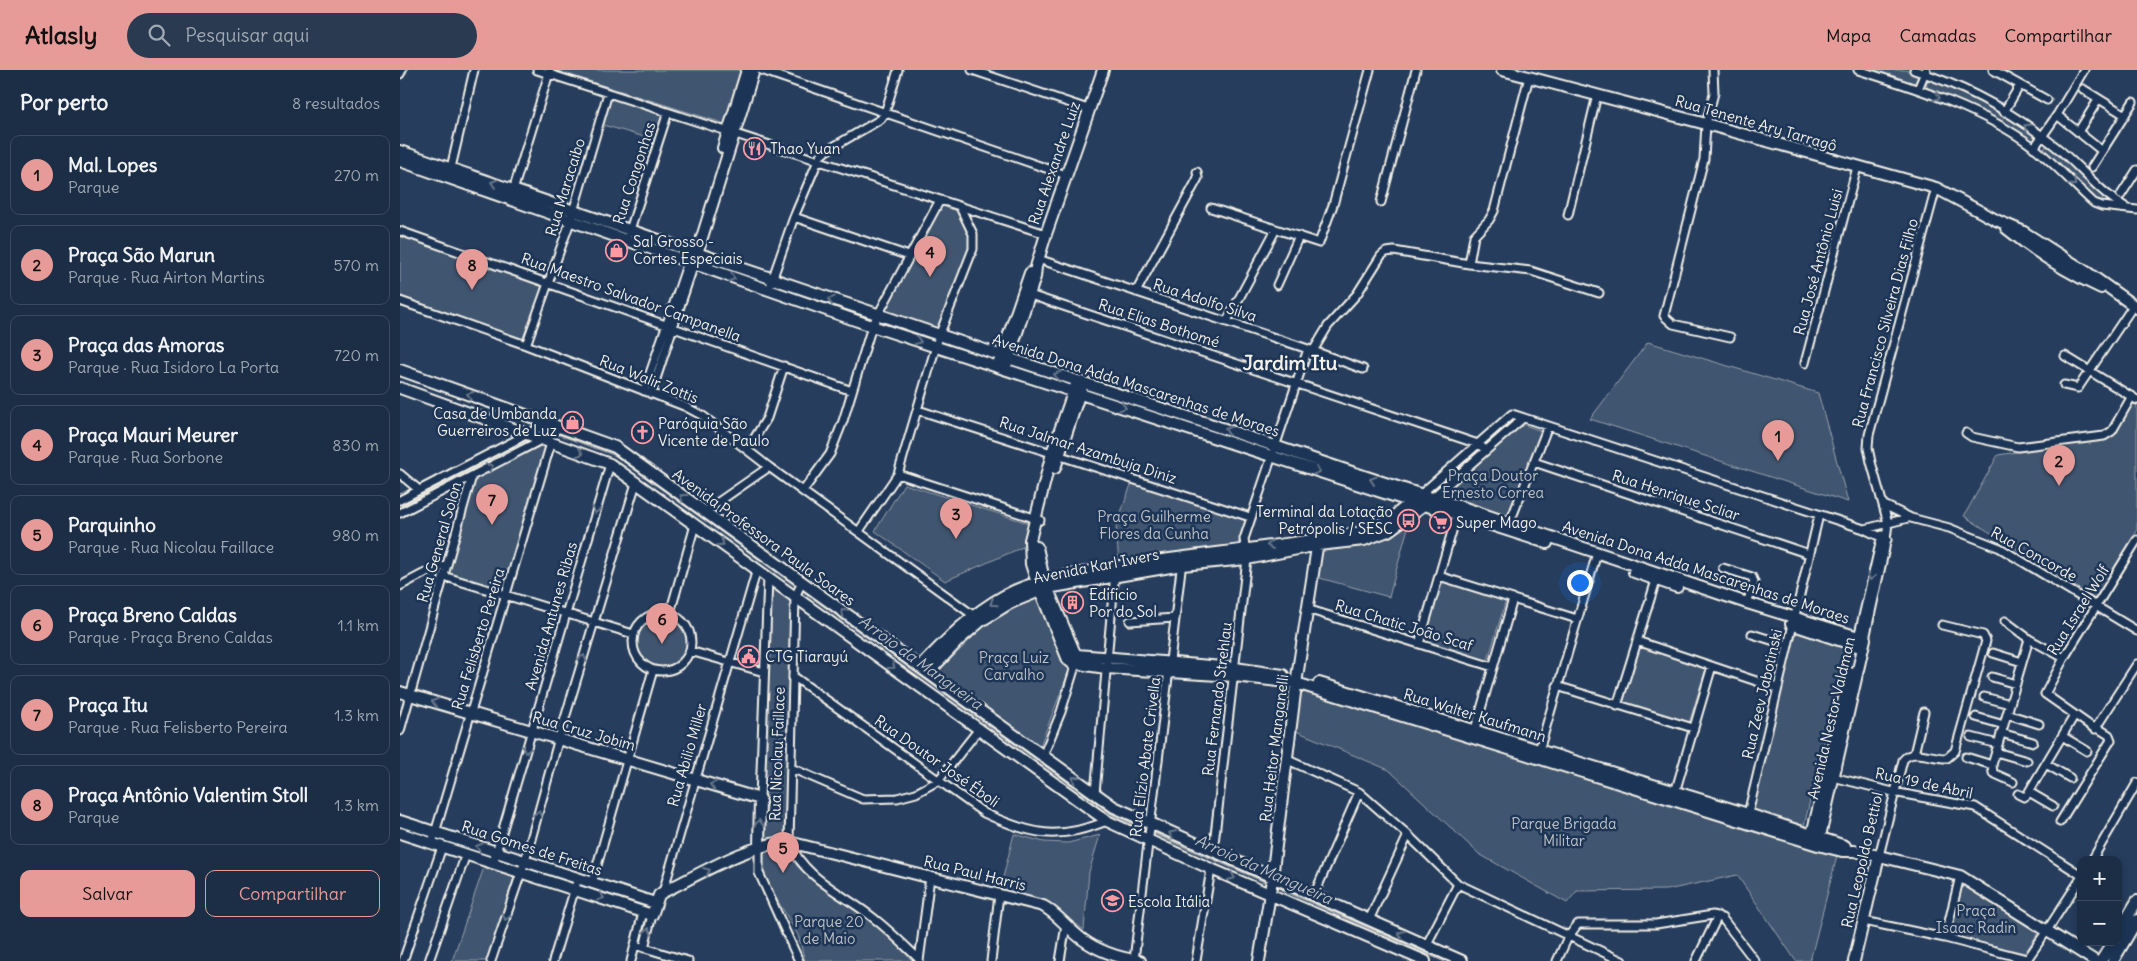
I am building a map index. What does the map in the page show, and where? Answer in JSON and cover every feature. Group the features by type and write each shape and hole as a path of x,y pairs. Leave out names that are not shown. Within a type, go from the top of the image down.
{"street":[{"path":"400,74 402,70"},
{"path":"450,173 474,70"},
{"path":"537,70 549,72 608,93 1046,234"},
{"path":"648,393 671,326 731,133 747,70"},
{"path":"731,133 754,70"},
{"path":"761,70 1066,175"},
{"path":"769,290 794,217 818,161 823,154 881,119 898,70"},
{"path":"972,70 1088,109"},
{"name":"Rua Alexandre Luiz","path":"1003,363 1025,293 1037,263 1102,70"},
{"path":"1211,208 1319,243 1333,205 1370,70"},
{"path":"1381,202 1416,70"},
{"name":"Rua Tenente Ary Tarragô","path":"1502,70 1936,188 2044,244 2088,272 2135,307"},
{"path":"1713,70 1714,93 1706,124 1704,159 1664,316 1673,324 1730,336"},
{"path":"1858,70 1918,89 1984,118 2034,148 2099,206 2137,210"},
{"path":"1914,70 1926,72 1963,88 2004,112 2042,137 2075,163 2106,194 2126,208"},
{"path":"1993,70 2047,100"},
{"path":"2034,148 2057,115 2084,70"},
{"path":"512,195 549,72"},
{"path":"1918,89 1926,72"},
{"path":"1469,264 1474,236 1489,220 1494,211 1529,77"},
{"path":"2004,112 2020,85"},
{"path":"2083,89 2125,115"},
{"name":"Rua Maracaibo","path":"526,345 572,216 608,93"},
{"path":"1568,215 1597,95"},
{"path":"2078,132 2098,100"},
{"path":"2092,167 2133,102"},
{"name":"Rua Congonhas","path":"627,241 668,112"},
{"path":"2057,115 2102,152"},
{"name":"Avenida Dona Adda Mascarenhas de Moraes","path":"400,151 450,173 512,195 572,216 630,231 939,336 1003,363"},
{"name":"Avenida Dona Adda Mascarenhas de Moraes","path":"400,161 450,173"},
{"name":"Rua José Antônio Luisi","path":"1805,363 1857,167"},
{"path":"2121,195 2137,170"},
{"path":"1136,292 1198,178 1197,172"},
{"name":"Rua Francisco Silveira Dias Filho","path":"1888,523 1869,455 1869,435 1936,188"},
{"path":"2099,206 2106,202 2106,194"},
{"path":"803,491 830,454 872,326 940,200"},
{"path":"859,531 898,474 939,336 973,249 972,234 960,206"},
{"name":"Avenida Dona Adda Mascarenhas de Moraes","path":"572,216 627,241 872,326 936,346 1003,363 1275,446 1416,499"},
{"path":"794,217 909,256"},
{"path":"1227,321 1276,229"},
{"name":"Rua Maestro Salvador Campanella","path":"400,231 549,282 852,391"},
{"path":"1277,285 1299,236"},
{"path":"1244,548 1244,539 1250,517 1296,383 1310,350 1328,326 1357,294 1381,256 1386,252 1394,251 1469,264 1531,271 1598,293"},
{"name":"Rua Adolfo Silva","path":"1037,263 1227,321 1363,369"},
{"name":"Rua Elias Bothomé","path":"1025,293 1478,444 1486,450"},
{"name":"Rua Walir Zottis","path":"400,301 526,345 702,416 769,467 978,618"},
{"path":"2064,385 2077,388 2135,307"},
{"path":"1966,433 1972,437 2018,447 2104,436 2112,430 2134,398 2064,356"},
{"path":"747,450 771,408 784,366"},
{"name":"Avenida Professora Paula Soares","path":"400,370 610,464 628,467 704,512 799,590 979,729 1108,822 1149,832 1213,852 1271,885 1424,961"},
{"path":"1043,756 1077,660 1042,586 1036,540 1038,519 1055,454 1078,387"},
{"name":"Avenida Dona Adda Mascarenhas de Moraes","path":"1078,387 1271,456 1458,510 1860,643"},
{"name":"Avenida Professora Paula Soares","path":"400,388 545,434 615,447 636,482 768,577 799,590 924,670 1149,832 1211,869 1314,895 1462,961"},
{"name":"Rua Jalmar Azambuja Diniz","path":"918,410 1250,517"},
{"name":"Avenida Karl Iwers","path":"924,670 959,640 978,618 1005,595 1116,571 1182,561 1244,548 1318,542 1364,540 1377,536 1388,531 1428,502 1523,418 1512,414 1396,516 1378,526 1366,531 1318,542 1247,559 1182,561"},
{"path":"1523,418 1885,536"},
{"path":"1508,527 1548,426"},
{"path":"400,513 472,476 545,434"},
{"path":"400,500 545,434"},
{"name":"Rua Felisberto Pereira","path":"403,961 437,845 436,833 470,712 506,595 545,434"},
{"name":"Rua Henrique Scliar","path":"1534,462 1809,554"},
{"name":"Avenida Antunes Ribas","path":"495,858 610,464"},
{"path":"704,512 769,467"},
{"path":"400,474 419,490"},
{"path":"898,474 1038,519"},
{"name":"Rua General Solon","path":"400,731 472,476"},
{"path":"491,961 525,861 559,738 636,482"},
{"name":"Rua Concorde","path":"1884,505 1911,518 1949,528 2000,548 2097,605 2137,631"},
{"path":"1419,644 1458,510"},
{"name":"Rua Zeev Jabotinski","path":"1747,818 1819,514"},
{"name":"Rua Concorde","path":"1864,529 1911,518"},
{"name":"Avenida Nestor Valdman","path":"1815,840 1888,523"},
{"path":"670,613 696,525"},
{"name":"Rua Israel Wolf","path":"2074,716 2045,694 2064,658 2137,540"},
{"name":"Rua Heitor Manganelli","path":"1259,961 1288,760 1297,680 1318,542"},
{"name":"Rua Fernando Strehlau","path":"1213,852 1247,559 1244,548"},
{"path":"1538,754 1596,556"},
{"name":"Rua Elízio Abate Crivella","path":"1137,960 1149,832 1182,561"},
{"path":"400,586 438,566 446,567"},
{"name":"Rua Abilio Miller","path":"644,948 648,913 663,892 757,568"},
{"path":"1723,568 1752,577 1754,582 1747,603"},
{"path":"1095,793 1116,571"},
{"path":"443,576 633,634"},
{"path":"1439,576 1577,619"},
{"path":"768,577 759,873 799,961"},
{"path":"1617,706 1658,577"},
{"name":"Avenida Dona Adda Mascarenhas de Moraes","path":"1658,577 1747,603 1793,621"},
{"name":"Rua Nicolau Faillace","path":"799,590 793,676 789,842 799,861 818,881 875,919 919,960"},
{"path":"1474,733 1513,599"},
{"name":"Rua Chatic João Scaf","path":"1307,609 1493,668"},
{"path":"661,612 670,613 679,617 690,632 690,651 679,666 662,671 653,670 645,666 634,652 633,634 643,618 661,612"},
{"path":"1130,621 1175,618"},
{"path":"2005,621 2029,639 2064,658"},
{"path":"1924,712 1914,754 1942,759 1951,756 1986,641 1983,635 1942,626"},
{"path":"1752,634 1787,645"},
{"path":"2013,782 1993,773 1992,764 2029,639"},
{"path":"1638,641 1777,688"},
{"name":"Avenida Nestor Valdman","path":"1815,840 1833,777 1860,643"},
{"path":"690,651 764,672"},
{"path":"1993,654 2022,662"},
{"name":"Rua Walter Kaufmann","path":"1077,660 1235,672 1297,680 1674,795 1815,840 1842,851 1854,851 1879,856 1960,876 2046,932 2095,961"},
{"path":"2096,728 2137,664"},
{"path":"1674,795 1712,666"},
{"path":"592,883 653,670"},
{"name":"Rua Doutor José Éboli","path":"793,676 984,813 1018,828 1059,834 1083,831 1108,822"},
{"path":"1992,677 2016,684"},
{"path":"1557,686 1693,728"},
{"name":"Rua Cruz Jobim","path":"400,692 760,799"},
{"path":"1984,696 2010,704"},
{"path":"2007,714 2039,724"},
{"path":"2018,794 2024,797 2029,792 2074,716 2110,735 2111,740 2060,822"},
{"path":"1976,717 2004,725"},
{"path":"791,768 863,799 897,798 916,793 938,781 979,729"},
{"path":"2001,733 2033,742"},
{"path":"2062,736 2087,751"},
{"path":"1971,737 1998,744"},
{"path":"1996,752 2027,762"},
{"name":"Rua Leopoldo Bettiol","path":"1854,961 1900,767 1906,756 1914,754"},
{"path":"1966,757 1992,764"},
{"path":"1288,760 1360,792 1408,835 1458,884 1622,961"},
{"path":"2046,764 2070,778"},
{"name":"Rua 19 de Abril","path":"1833,777 1894,792 1975,807 2077,874"},
{"path":"2094,856 2137,783"},
{"path":"1314,895 1360,792"},
{"path":"2029,792 2053,806"},
{"name":"Rua Gomes de Freitas","path":"400,821 436,833 495,858 521,872 576,883 592,883 656,903"},
{"name":"Rua Gomes de Freitas","path":"400,833 466,854 525,861 648,913"},
{"path":"1370,920 1408,835"},
{"path":"663,892 759,847 777,842 789,842"},
{"name":"Rua Paul Harris","path":"789,842 1042,906 1083,940 1111,954 1137,960"},
{"path":"429,961 466,854"},
{"path":"1196,961 1211,869"},
{"path":"1945,938 1960,876"},
{"path":"919,960 930,877"},
{"path":"553,961 576,883"},
{"path":"1864,921 1945,938 2026,960 2077,883"},
{"path":"1426,946 1458,884"},
{"path":"991,961 999,895"},
{"path":"2122,927 2136,906"},
{"path":"630,961 648,913"},
{"path":"1557,961 1568,937 1578,924 1656,924 1714,915 1718,916 1755,961"},
{"path":"1696,961 1718,916"},
{"path":"2113,961 2137,920"},
{"path":"1060,961 1066,925"},
{"path":"635,945 688,961"},
{"path":"2101,961 2110,946"}],"green space":[{"path":"554,70 742,70 726,124"},
{"path":"1871,70 1905,70 1917,74 1920,79 1914,84"},
{"path":"1931,79 1971,97 1996,111 2034,134 2035,139 2031,142 1946,96 1928,89 1926,83"},
{"path":"612,97 664,112 655,140 603,125"},
{"path":"2049,146 2062,155 2103,195 2102,200 2097,202 2043,152 2045,147"},
{"path":"943,202 959,207 972,241 936,332 882,313"},
{"path":"400,233 546,284 524,342 400,297"},
{"path":"1648,342 1818,393 1848,502 1590,419"},
{"path":"2133,401 2137,405 2137,531 2095,599 1964,516 1998,455 2111,437"},
{"name":"Praça Doutor Ernesto Correa","path":"1519,423 1544,432 1509,519 1437,496"},
{"path":"542,441 549,443 504,590 446,573 475,478"},
{"name":"Praça Guilherme Flores da Cunha","path":"1132,482 1247,518 1237,547 1119,564 1116,526"},
{"path":"904,484 1028,523 1023,547 945,581 875,531"},
{"path":"1410,520 1389,597 1316,577 1322,547"},
{"path":"1441,580 1506,600 1487,663 1422,643"},
{"path":"770,583 793,599 787,839 774,838 760,843"},
{"name":"Praça Luiz Carvalho","path":"1038,596 1069,671 1040,746 938,672 986,624"},
{"path":"657,617 667,617 680,624 687,637 687,647 680,660 667,667 657,667 648,663 641,656 637,647 637,637 641,628 648,621"},
{"path":"1793,630 1846,647 1804,826 1749,810"},
{"path":"1640,646 1706,668 1689,723 1622,703"},
{"name":"Parque Brigada Militar","path":"1302,687 1838,852 1810,961 1796,961 1737,875 1667,890 1577,891 1567,903 1479,854 1389,770 1296,731"},
{"path":"1014,834 1044,842 1068,843 1100,835 1089,872 1084,930 1044,900 1000,889"},
{"name":"Parque 20 de Maio","path":"778,846 788,848 797,866 820,885 877,924 915,961 805,961 798,935 762,874 762,850"},
{"path":"484,867 514,877 486,961 452,961"},
{"name":"Praça Isaac Radin","path":"1961,883 2038,933 2025,953 1949,935"}],"waterway":[{"name":"Arroio da Mangueira","path":"555,433 615,455 1113,815 1146,830"},
{"name":"Arroio da Mangueira","path":"400,507 529,439"},
{"name":"Arroio da Mangueira","path":"1151,832 1268,883"},
{"name":"Arroio da Mangueira","path":"1274,886 1444,961"}],"place":[{"name":"Thao Yuan","path":"754,148"},
{"name":"Sal Grosso - Cortes Especiais","path":"617,250"},
{"name":"Praça Mauri Meurer","path":"930,277"},
{"name":"Praça Antônio Valentim Stoll","path":"472,290"},
{"name":"Casa de Umbanda Guerreiros de Luz","path":"573,422"},
{"name":"Paróquia São Vicente de Paulo","path":"642,432"},
{"name":"Mal. Lopes","path":"1778,461"},
{"name":"Praça São Marun","path":"2059,486"},
{"name":"Terminal da Lotação Petrópolis / SESC","path":"1409,520"},
{"name":"Super Mago","path":"1440,522"},
{"name":"Praça Itu","path":"492,525"},
{"name":"Praça das Amoras","path":"956,539"},
{"name":"Edificio Por do Sol","path":"1073,603"},
{"name":"Praça Breno Caldas","path":"662,644"},
{"name":"CTG Tiarayú","path":"749,656"},
{"name":"Parquinho","path":"783,873"},
{"name":"Escola Itália","path":"1112,901"}],"district":[{"name":"Jardim Itu","path":"1290,362"}]}
